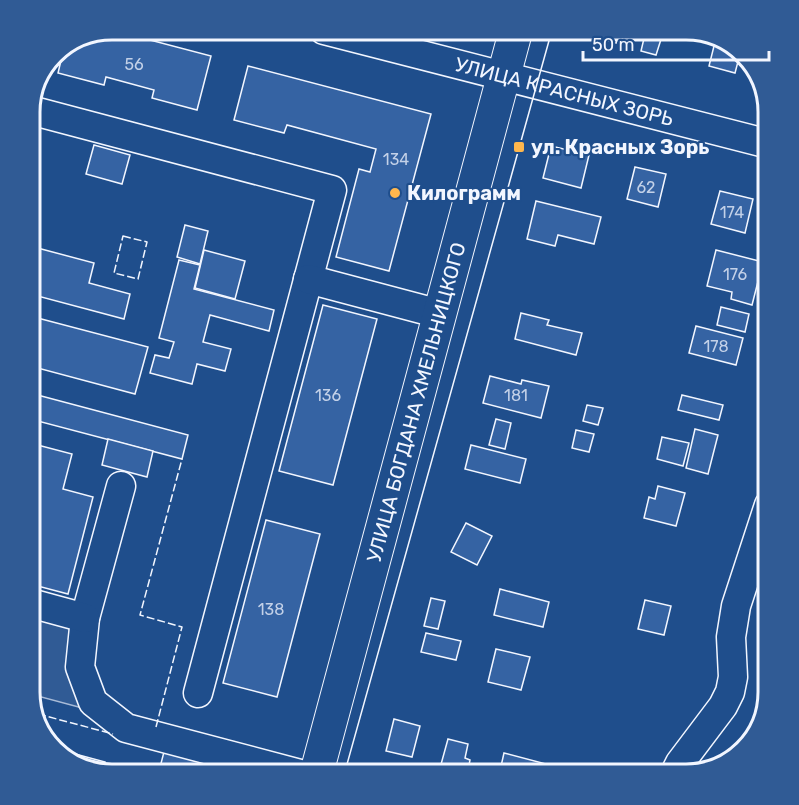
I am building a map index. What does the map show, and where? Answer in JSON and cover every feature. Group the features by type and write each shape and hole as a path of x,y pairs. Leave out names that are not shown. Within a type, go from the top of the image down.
{"main road":[{"name":"УЛИЦА БОГДАНА ХМЕЛЬНИЦКОГО","path":"319,764 513,41"}],"street":[{"name":"УЛИЦА КРАСНЫХ ЗОРЬ","path":"367,41 758,141"},
{"path":"41,113 332,190 198,693"},
{"path":"308,279 440,314"},
{"path":"121,486 85,618 80,667 93,702 126,728 262,764"},
{"path":"680,764 723,706 730,692 733,677 731,637 736,606 758,539"},
{"path":"41,606 85,618"}],"shaded area":[{"path":"41,618 79,629 86,709 41,697"}],"building":[{"path":"154,41 211,56 197,110 152,98 154,90 106,77 104,85 58,73 60,64 72,53 98,42"},
{"path":"643,41 660,41 656,55 641,51"},
{"path":"714,46 738,62 735,73 709,66"},
{"path":"248,66 431,114 389,271 336,257 359,169 370,172 376,149 287,125 284,133 234,120"},
{"path":"94,145 130,155 122,184 86,174"},
{"path":"551,146 589,155 581,188 543,178"},
{"path":"635,167 666,174 658,207 627,199"},
{"path":"720,191 753,199 745,233 711,224"},
{"path":"536,201 601,217 594,244 558,235 555,246 527,239"},
{"path":"185,225 208,231 200,264 177,257"},
{"path":"41,249 94,263 89,283 130,294 124,319 41,297"},
{"path":"204,250 245,261 235,299 195,288"},
{"path":"716,250 758,261 758,282 752,305 731,299 732,292 707,286"},
{"path":"179,260 200,265 194,289 274,310 269,331 210,315 203,342 231,349 225,371 197,364 192,384 150,373 155,355 169,358 174,342 159,338"},
{"path":"323,305 377,319 333,485 279,471"},
{"path":"721,307 749,314 745,332 717,325"},
{"path":"521,313 549,320 547,325 582,333 576,355 515,339"},
{"path":"41,319 148,347 135,394 41,369"},
{"path":"696,326 743,338 736,365 689,353"},
{"path":"490,376 521,384 522,380 549,386 541,418 483,403"},
{"path":"682,395 723,405 719,420 678,410"},
{"path":"41,396 188,435 182,459 41,422"},
{"path":"587,405 603,408 598,425 583,421"},
{"path":"496,419 511,423 505,449 489,445"},
{"path":"695,429 718,435 708,474 686,468"},
{"path":"576,430 594,434 589,452 572,448"},
{"path":"662,437 689,443 683,466 657,459"},
{"path":"108,439 153,451 147,477 102,465"},
{"path":"471,445 526,459 520,483 465,469"},
{"path":"41,446 72,454 63,489 93,497 68,594 41,587"},
{"path":"658,486 685,493 676,526 644,518 649,497 655,499"},
{"path":"266,520 320,534 277,697 223,683"},
{"path":"466,523 492,536 477,565 451,552"},
{"path":"500,589 549,602 543,627 494,615"},
{"path":"431,598 445,601 438,629 424,626"},
{"path":"645,600 671,606 664,635 638,629"},
{"path":"426,633 461,641 456,660 421,652"},
{"path":"496,649 530,657 521,690 488,682"},
{"path":"394,719 420,726 412,757 386,751"},
{"path":"448,739 468,744 465,758 470,760 469,764 441,764"},
{"path":"165,748 217,764 161,764"},
{"path":"504,753 546,764 502,764"},
{"path":"76,754 105,762 98,763"}],"tram line":[{"path":"347,764 549,41"}],"fence":[{"path":"123,236 147,242 138,279 114,273 123,236"},
{"path":"156,727 182,627 140,615 182,459"},
{"path":"45,716 113,734"}],"place":[{"name":"ул. Красных Зорь","path":"519,147"},
{"name":"Килограмм","path":"395,193"}]}
